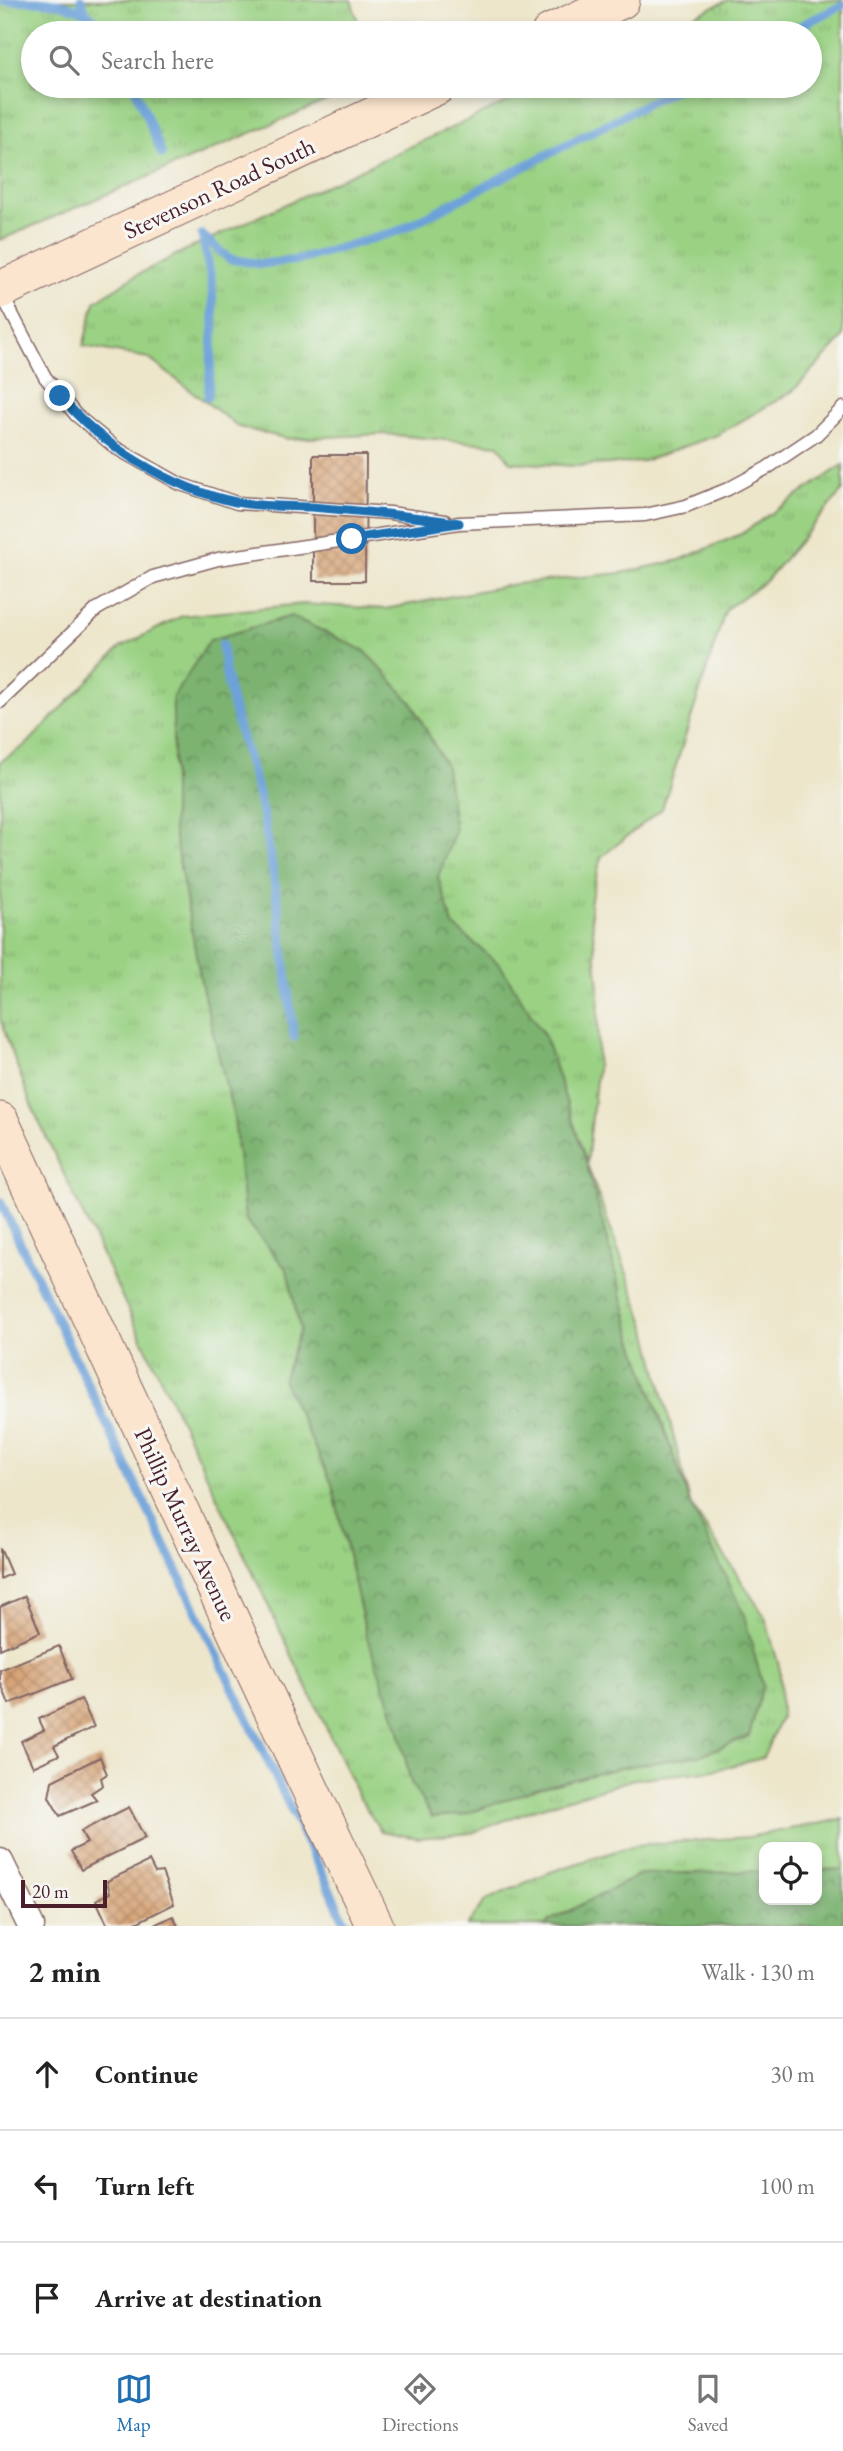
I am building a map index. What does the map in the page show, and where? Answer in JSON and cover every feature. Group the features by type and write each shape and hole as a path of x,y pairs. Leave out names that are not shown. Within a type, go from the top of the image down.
{"main road":[{"path":"576,21 621,0"},
{"name":"Stevenson Road South","path":"0,291 411,98"},
{"name":"Phillip Murray Avenue","path":"0,1121 250,1662 376,1926"}],"street":[{"path":"0,1862 31,1926"}],"lane":[{"path":"0,291 45,377 76,415 116,448 180,484 237,502 390,513 459,523"},
{"path":"0,702 97,609 153,577 218,559 459,523 645,515 686,506 728,489 767,468 816,435 843,408"}],"green space":[{"path":"0,0 351,0 358,21 21,21 21,98 333,98 0,240"},
{"path":"728,0 843,0 843,338 793,391 717,435 641,462 576,466 510,462 499,445 385,434 288,439 239,427 148,358 83,346 95,302 131,278 516,98 822,98 822,21 682,21"},
{"path":"843,465 843,490 766,581 726,609 662,809 601,857 590,903 599,988 597,1071 587,1164 647,1329 690,1503 765,1617 780,1670 781,1717 763,1758 715,1770 634,1779 532,1810 472,1833 418,1838 381,1831 359,1797 32,1107 0,1019 0,762 27,744 121,647 182,616 303,604 385,609 515,584 621,573 680,560 741,534"},
{"path":"291,616 365,651 412,703 446,767 455,831 438,877 453,925 500,965 545,1037 587,1164 633,1339 690,1503 743,1612 763,1686 749,1736 701,1755 619,1768 536,1789 463,1815 432,1817 411,1783 398,1727 366,1634 332,1484 283,1380 300,1329 287,1270 245,1219 234,1118 202,987 173,828 173,697 210,640"},
{"path":"843,1819 843,1926 467,1926 486,1900 550,1872 635,1845 748,1837"},
{"path":"843,1869 843,1926 544,1926 641,1874 759,1871 759,1905 822,1905 822,1870"}],"building":[{"path":"313,455 366,455 365,581 313,581"},
{"path":"0,1548 11,1574 0,1579"},
{"path":"25,1596 40,1632 0,1649 0,1607"},
{"path":"59,1646 72,1679 9,1704 0,1681 0,1670"},
{"path":"81,1699 94,1727 54,1746 59,1755 33,1767 21,1741 44,1730 39,1719"},
{"path":"100,1757 107,1774 101,1778 103,1785 91,1793 97,1800 60,1816 49,1797 52,1781"},
{"path":"129,1807 145,1838 81,1870 71,1851 87,1843 81,1831"},
{"path":"149,1861 155,1873 162,1872 174,1904 130,1926 108,1926 96,1900 110,1893 107,1881"},
{"path":"173,1916 178,1926 152,1926"}],"waterway":[{"path":"81,0 87,14"},
{"path":"4,1 57,3 78,9 96,21"},
{"path":"810,21 843,5"},
{"path":"139,98 162,154"},
{"path":"202,235 229,259 261,264 299,260 398,231 658,98"},
{"path":"202,235 212,283 214,324 208,397"},
{"path":"222,644 232,702 258,794 270,854 294,1037"},
{"path":"0,1201 347,1926"}],"route":[{"path":"60,396 76,415 116,448 180,484 237,502 390,513 459,523 352,539"}]}
